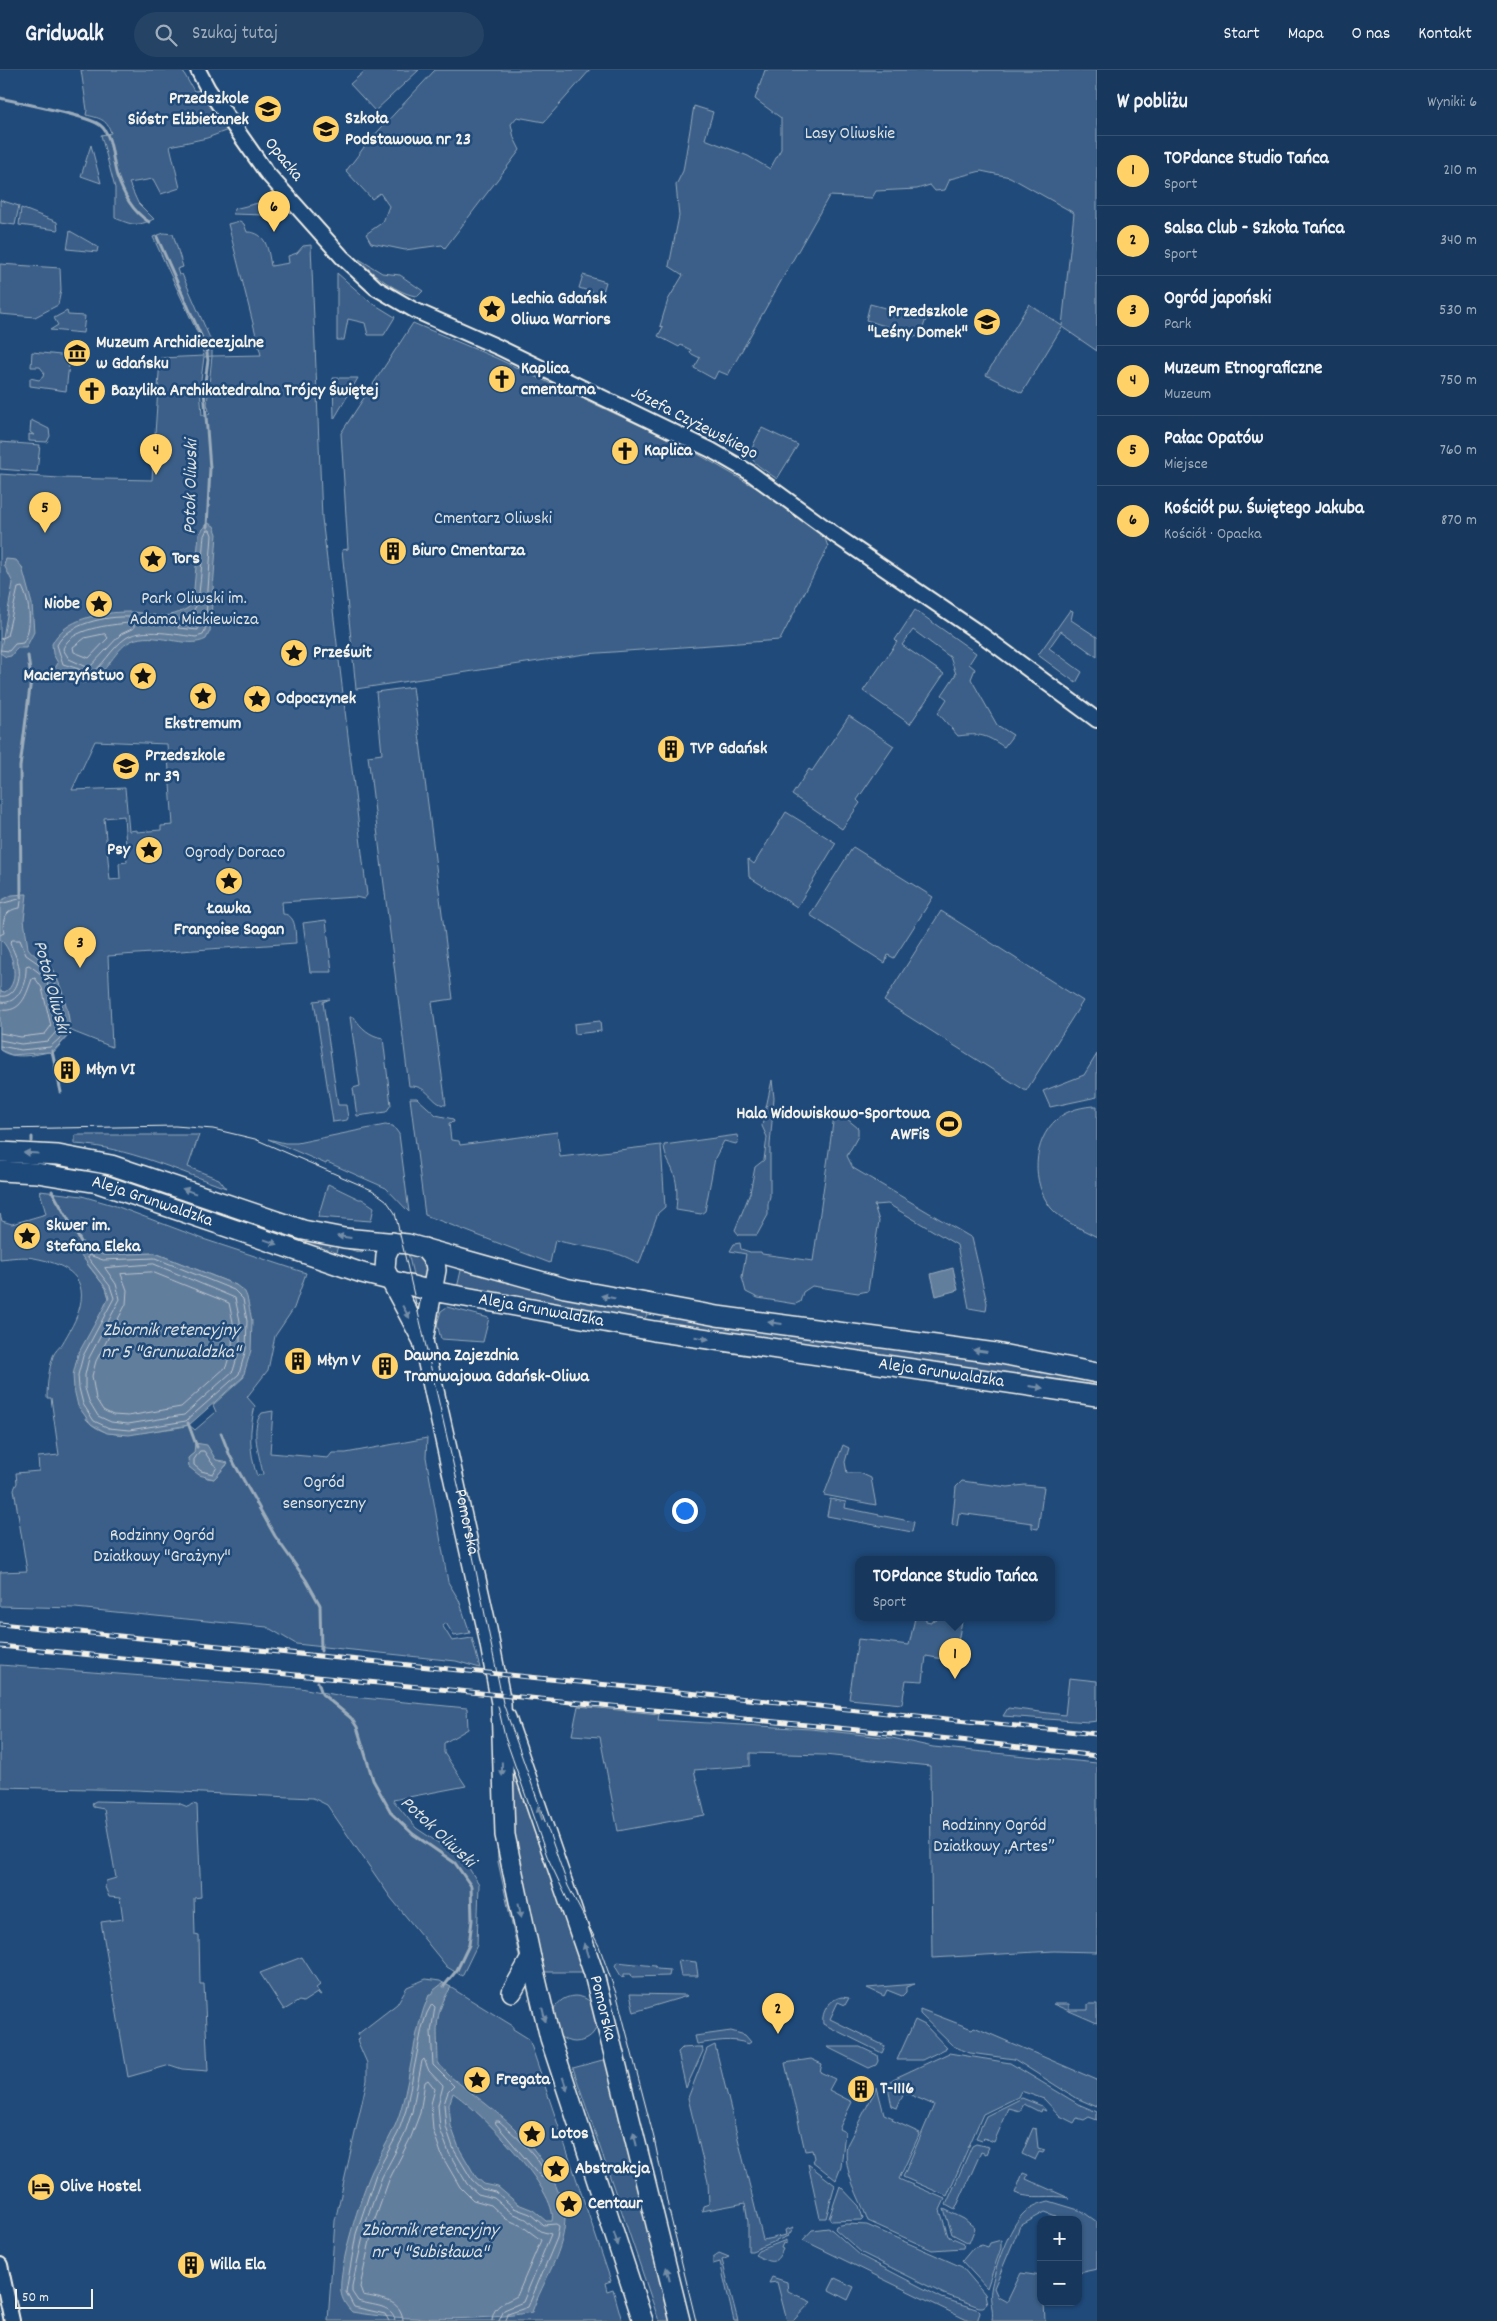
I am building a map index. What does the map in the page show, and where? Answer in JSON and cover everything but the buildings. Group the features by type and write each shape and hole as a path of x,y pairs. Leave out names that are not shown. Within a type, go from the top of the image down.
{"main road":[{"name":"Aleja Grunwaldzka","path":"0,1152 58,1155 94,1161 140,1174 303,1230 344,1238 392,1242 424,1248 565,1288 656,1306 996,1353 1097,1373"},
{"name":"Aleja Grunwaldzka","path":"0,1171 53,1175 106,1185 390,1281 432,1291 654,1331 1097,1396"},
{"name":"Pomorska","path":"392,1242 384,1263 390,1281 423,1341 501,1703 559,1867 594,1974 680,2321"},
{"name":"Pomorska","path":"423,1341 436,1270 435,1262 424,1248"},
{"name":"Pomorska","path":"501,1703 505,1835 531,1958 553,2047 643,2321"},
{"path":"512,1992 531,1958"}],"street":[{"name":"Opacka","path":"198,70 208,89 266,172 330,245"},
{"name":"Józefa Czyżewskiego","path":"330,245 376,288 397,302 498,347 711,450 749,472 838,537 982,635 1097,720"},
{"path":"0,2264 12,2321"}],"green space":[{"path":"81,70 182,70 194,91 201,90 228,130 207,138 170,146 180,188 161,194 153,179 129,183 138,203 154,219 134,224 115,218 115,188 101,135 111,133 105,122 99,118 86,115 87,110"},
{"path":"366,70 419,70 375,111 350,84"},
{"path":"435,70 590,70 544,122 517,117 511,124 514,138 520,150 445,248 442,245 405,250 371,243 366,234 383,222 389,206 380,193 372,199 346,171 368,142"},
{"name":"Lasy Oliwskie","path":"765,70 1097,70 1097,351 1062,327 1022,393 986,375 1029,304 1062,326 1074,213 1010,177 981,171 950,179 945,190 935,191 930,185 917,189 876,191 872,198 829,196 728,375 718,371 714,379 694,368 700,358 690,353 691,350 681,345 679,347 658,336 663,327 660,326 668,300 683,275 669,266 679,216 676,185 683,171 694,106 713,112 705,139 748,156 770,169 781,149 781,118 755,99"},
{"path":"91,145 101,183 81,176"},
{"path":"0,200 19,206 15,225 0,223"},
{"path":"258,203 263,206 264,215 233,214 234,209"},
{"path":"21,208 57,222 58,230 19,225"},
{"name":"Park Oliwski im. Adama Mickiewicza","path":"240,221 244,224 247,232 259,235 267,248 271,266 289,263 288,256 297,253 303,246 311,245 322,518 367,895 364,899 355,897 282,902 283,914 291,917 293,921 296,943 108,956 112,1047 69,1030 67,1037 52,1054 49,1052 24,1056 11,1055 0,1050 0,474 59,478 152,480 160,358 204,356 198,334 153,237 164,233 173,234 183,267 177,269 179,275 182,274 212,343 212,356 261,355 228,224","holes":["212,356 207,404 210,414 202,415 200,387 204,357","95,741 167,744 173,825 161,826 161,830 129,831 125,788 72,790","124,816 127,862 119,863 120,879 110,880 104,818"]},
{"path":"70,231 98,247 97,252 67,249"},
{"path":"359,259 382,273 400,275 423,291 418,296 394,288"},
{"path":"0,264 60,268 61,290 58,305 35,317 0,314"},
{"path":"337,273 369,301 395,317 384,335 368,335 365,323 348,319 344,340 337,340"},
{"path":"583,275 606,282 602,295 579,288"},
{"path":"870,304 926,319 920,336 906,338 894,333 888,327 866,320"},
{"path":"67,311 68,315 85,316 83,333 50,330 58,325 54,318"},
{"name":"Cmentarz Oliwski","path":"413,323 496,358 684,446 765,493 825,538 828,547 780,640 585,654 356,689 342,550 348,549 341,433"},
{"path":"32,352 70,356 66,391 30,386 30,378 39,380 43,377 44,372 40,367 31,367"},
{"path":"333,378 358,378 334,419"},
{"path":"31,420 49,429 50,436 47,442 29,441 29,434 34,435 30,432"},
{"path":"762,428 798,445 777,479 760,467 752,458 753,447"},
{"path":"0,442 40,445 37,472 0,469"},
{"path":"915,610 976,653 969,664 975,669 971,679 997,725 1013,735 1004,747 983,736 958,736 938,713 947,699 942,695 956,674 950,657 913,630 902,645 944,674 910,724 863,691 897,642 895,640"},
{"path":"1070,610 1073,611 1071,620 1097,637 1097,657 1061,631 1049,648 1082,672 1076,683 1038,655"},
{"path":"413,687 453,999 432,1002 446,1105 437,1102 422,1089 409,1086 368,756 382,754 376,692"},
{"path":"849,716 894,746 857,800 860,803 842,829 792,795 809,769 812,771"},
{"path":"786,812 836,843 797,907 749,877 748,859 754,864"},
{"path":"853,847 933,897 894,958 888,955 885,963 810,915"},
{"path":"941,911 1083,1001 1026,1091 884,1001"},
{"path":"326,920 332,972 310,972 303,923"},
{"path":"330,999 323,1002 338,1105 346,1105 348,1118 347,1120 333,1122 314,1001"},
{"path":"350,1017 354,1017 370,1033 383,1038 391,1105 386,1112 357,1116 353,1088 360,1086"},
{"path":"600,1021 601,1031 575,1034 574,1024"},
{"path":"1097,1054 1097,1097 1050,1107 1043,1091 1084,1075"},
{"path":"772,1080 774,1098 770,1145 768,1215 757,1235 739,1235 735,1230 750,1193 755,1167 764,1160 767,1137 762,1126"},
{"path":"410,1098 417,1098 436,1115 453,1119 454,1122 449,1123 451,1140 459,1141 460,1145 557,1132 560,1157 661,1145 665,1207 658,1213 639,1264 609,1251 555,1240 550,1263 425,1215"},
{"path":"1097,1106 1097,1237 1066,1221 1051,1208 1044,1198 1040,1187 1037,1162 1043,1139 1057,1119 1076,1109"},
{"path":"835,1109 858,1128 858,1136 847,1156 853,1168 972,1238 987,1303 986,1311 969,1308 957,1245 888,1204 874,1205 879,1221 868,1291 858,1293 812,1286 803,1292 800,1302 795,1304 758,1298 746,1292 742,1277 746,1254 730,1251 734,1244 740,1243 741,1249 750,1252 761,1252 762,1254 813,1261"},
{"path":"385,1125 393,1126 399,1134 409,1212 386,1188 268,1139 285,1143 297,1143"},
{"path":"75,1135 199,1135 188,1167 219,1179 226,1188 133,1155 94,1146 75,1144"},
{"path":"737,1135 738,1141 736,1144 724,1141 715,1158 705,1211 701,1214 676,1210 676,1183 665,1154 664,1145"},
{"path":"0,1159 69,1164 137,1180 289,1235 367,1248 362,1253 338,1246 335,1256 115,1179 88,1172 0,1164"},
{"path":"328,1184 362,1199 374,1207 371,1221 318,1217"},
{"path":"40,1191 82,1196 113,1205 206,1240 306,1273 294,1308 275,1336 268,1370 247,1397 255,1406 251,1441 252,1458 257,1476 263,1474 256,1434 258,1419 262,1413 273,1411 270,1453 328,1458 332,1453 346,1453 427,1438 426,1457 448,1582 459,1600 470,1633 454,1636 446,1623 442,1625 452,1641 472,1638 480,1668 456,1661 296,1644 267,1627 75,1608 0,1606 0,1572 27,1571 14,1489 17,1483 16,1473 39,1471 38,1457 59,1455 51,1398 47,1398 48,1377 53,1356 62,1344 77,1316 81,1295 80,1286 76,1278 63,1267 54,1263 30,1257 0,1259 0,1214 2,1221 12,1224 46,1214","holes":["89,1247 103,1255 155,1253 236,1285 244,1377 213,1405 216,1412 195,1430 189,1425 120,1434 102,1431 86,1419 105,1305 109,1298 106,1288 87,1264","198,1444 203,1446 216,1460 225,1461 227,1465 214,1479 207,1478 188,1458 194,1453"]},
{"path":"408,1253 423,1256 429,1262 426,1277 414,1279"},
{"path":"462,1266 643,1311 647,1315 643,1321 457,1288"},
{"path":"447,1307 489,1318 483,1342 441,1339 437,1324 441,1311"},
{"path":"668,1316 949,1353 1094,1379 1092,1389 661,1323 661,1319"},
{"path":"843,1445 849,1448 845,1462 847,1473 860,1473 871,1478 876,1505 824,1495"},
{"path":"962,1481 1008,1487 1025,1485 1044,1487 1038,1529 1032,1528 1032,1523 959,1513 957,1526 952,1525 956,1487"},
{"path":"830,1499 846,1502 845,1508 914,1522 912,1532 827,1516"},
{"path":"914,1621 962,1621 954,1661 926,1656 923,1681 906,1680 902,1704 849,1699 858,1639 909,1645"},
{"path":"0,1665 301,1688 342,1696 467,1708 468,1729 444,1743 444,1753 466,1786 393,1800 416,1828 463,1859 479,1884 477,1945 462,1976 447,1967 391,1898 327,1805 313,1798 136,1790 0,1787"},
{"path":"1069,1678 1097,1681 1097,1721 1003,1716 1008,1708 1065,1715"},
{"name":"Rodzinny Ogród Działkowy „Artes”","path":"578,1706 659,1714 658,1720 810,1729 892,1738 933,1747 1097,1763 1097,1952 1054,1951 932,1958 930,1766 824,1755 750,1753 750,1766 694,1770 705,1815 618,1831 600,1737 572,1735"},
{"path":"508,1753 585,1972 540,1972 511,1842"},
{"path":"96,1801 178,1803 188,1807 192,1804 197,1805 201,1897 194,1898 195,1935 199,1936 200,1984 204,1984 208,2071 182,2069 170,2065 128,2077 101,1922 123,1919 120,1898 109,1897 105,1887 106,1881 116,1878 104,1809 93,1807 92,1803"},
{"path":"496,1814 523,1949 521,1965 498,1862"},
{"path":"302,1957 320,1985 316,1988 321,1995 317,1993 303,2002 299,2001 284,2010 260,1973"},
{"path":"678,1960 696,1962 698,1976 681,1976"},
{"path":"617,1962 655,1966 657,1969 670,1970 669,1976 632,1977 631,1974 624,1974 624,1977 621,1976 615,1966"},
{"path":"426,1979 440,1981 513,2026 513,2029 529,2039 611,2281 605,2283 607,2291 613,2289 622,2321 328,2321 335,2221 367,2080 367,2063 357,2040 359,2039 358,2034 397,2004 407,1987"},
{"path":"915,1984 906,1987 906,1992 902,1996 887,1990 884,1996 867,1988"},
{"path":"630,1994 686,1995 687,1996 634,2012"},
{"path":"575,1996 588,2000 594,2006 598,2019 594,2032 588,2038 575,2042 562,2038 556,2032 552,2019 556,2006 562,2000"},
{"path":"842,1997 849,1998 845,2005 838,2002 830,2019 885,2046 882,2053 823,2024 823,2015 827,2006 834,2000"},
{"path":"1053,2004 1069,2004 1069,2010 1088,2010 1088,2004 1097,2004 1097,2023"},
{"path":"920,2009 972,2029 974,2027 1097,2080 1097,2107 1074,2097 1014,2059 970,2053 953,2046 920,2014"},
{"path":"915,2020 925,2025 947,2048 922,2060 897,2060"},
{"path":"731,2031 745,2035 751,2042 748,2044 736,2041 723,2041 697,2044 695,2036"},
{"path":"715,2045 763,2240 786,2235 785,2230 794,2227 788,2236 752,2251 748,2251 748,2222 745,2203 702,2211 703,2206 709,2204 708,2182 688,2098 707,2049"},
{"path":"702,2047 703,2051 686,2088 678,2052 682,2048"},
{"path":"827,2047 860,2047 877,2055 878,2061 876,2065 869,2068"},
{"path":"949,2053 1010,2063 1078,2104 1097,2112 1097,2120 1089,2117 1084,2120 1077,2118 1074,2123 1060,2116 1044,2099 1021,2091 1018,2097 983,2114 947,2196 903,2177 934,2105 904,2092 897,2108 892,2106 887,2084 893,2079"},
{"path":"610,2058 674,2321 659,2321 573,2068"},
{"path":"811,2059 822,2064 820,2072 835,2079 829,2090 852,2102 839,2129 845,2132 841,2167 836,2180 812,2161 814,2158 812,2150 805,2151 785,2063"},
{"path":"877,2087 884,2114 893,2118 892,2120 920,2133 899,2179 945,2199 940,2210 948,2236 964,2243 963,2248 932,2250 868,2221 849,2174 846,2155 847,2145"},
{"path":"1022,2098 1042,2106 1046,2111 1041,2109 1040,2112 1024,2104 1020,2111 1009,2108 994,2142 984,2138 982,2140 976,2138 986,2116"},
{"path":"1033,2128 1036,2129 1038,2148 1045,2150 1043,2153 1039,2152 1035,2160 1022,2154"},
{"path":"976,2144 989,2147 986,2154 981,2152 955,2210 946,2205 972,2146"},
{"path":"808,2164 835,2185 826,2218 820,2218"},
{"path":"1023,2173 1028,2175 1026,2179 1069,2198 1028,2196 1015,2193"},
{"path":"840,2186 859,2206 863,2218 861,2220 831,2221 829,2218"},
{"path":"1049,2201 1082,2211 1097,2222 1097,2269 1082,2272 1082,2216 1056,2216 1045,2212 1020,2226 994,2288 998,2297 1007,2302 1021,2273 1037,2275 1037,2306 1044,2306 1045,2321 992,2321 991,2290 999,2260 1013,2227 1025,2212 1036,2205"},
{"path":"944,2209 964,2219 975,2228 969,2243 952,2234"},
{"path":"846,2224 867,2225 962,2267 985,2294 987,2304 979,2307 944,2294 862,2253 835,2229 836,2226"},
{"path":"828,2228 861,2256 942,2298 979,2310 980,2313 977,2321 969,2321 803,2240 812,2230"},
{"path":"786,2240 786,2244 783,2243 781,2248 783,2249 775,2261 768,2261 755,2255 758,2251"},
{"path":"1001,2240 1001,2248 987,2288 962,2261 973,2248 982,2245 988,2247 990,2243"},
{"path":"719,2253 729,2257 722,2260 738,2321 734,2321 720,2262 713,2264 713,2257"},
{"path":"772,2277 787,2282 788,2291 811,2302 793,2321 787,2321 777,2282 769,2283"},
{"path":"835,2278 854,2287 848,2300 829,2290"}],"water":[{"path":"208,523 214,526 217,534 210,631 206,639 198,642 149,638 131,641 124,645 103,671 90,681 82,683 77,674 66,670 57,673 54,670 58,663 53,654 52,644 65,628 75,622 107,613 137,612 164,616 188,608 193,599 199,534"},
{"path":"6,559 16,560 22,567 32,604 34,632 26,648 17,648 11,656 6,657 0,653 13,583 4,565"},
{"path":"27,894 24,920 28,948 53,970 60,986 68,1016 68,1034 52,1054 49,1052 12,1055 0,1050 0,991 5,992 10,987 14,973 8,950 0,939 0,901 12,895"},
{"name":"Zbiornik retencyjny nr 5 \"Grunwaldzka\"","path":"84,1247 89,1247 103,1255 155,1253 236,1285 245,1292 252,1321 251,1350 243,1377 189,1425 129,1435 107,1433 91,1424 78,1406 73,1375 78,1354 109,1298 106,1288 80,1254"},
{"path":"953,1268 958,1290 936,1296 931,1274"},
{"path":"195,1443 207,1445 216,1460 228,1463 214,1479 199,1475 189,1467 188,1458 194,1453"},
{"name":"Zbiornik retencyjny nr 4 \"Subisława\"","path":"443,1983 451,1987 441,2007 437,2024 438,2064 524,2138 547,2168 563,2204 565,2215 562,2240 532,2312 491,2317 443,2319 372,2315 352,2312 345,2303 341,2292 343,2266 357,2213 372,2171 392,2133 398,2117 405,2095 419,2023 429,1995 432,1995 434,1990","holes":["453,2093 497,2133 530,2172 543,2191 551,2208 552,2221 546,2221 533,2210 518,2204 498,2187 484,2184 476,2177 459,2148 451,2126 449,2105"]}],"waterway":[{"name":"Potok Oliwski","path":"0,98 68,113 100,125 107,135 112,149 115,170 126,196 133,208 149,222"},
{"name":"Potok Oliwski","path":"157,237 206,347 208,360 204,390 210,468 207,527"},
{"name":"Potok Oliwski","path":"21,897 20,767 31,679 28,656"},
{"name":"Potok Oliwski","path":"31,679 46,673"},
{"name":"Potok Oliwski","path":"52,1051 61,1092"},
{"name":"Potok Oliwski","path":"52,1191 85,1249"},
{"name":"Potok Oliwski","path":"188,1423 197,1447"},
{"name":"Potok Oliwski","path":"221,1433 230,1456 275,1536 306,1580 320,1605 321,1651"},
{"name":"Potok Oliwski","path":"318,1682 322,1694 351,1718 357,1727 373,1780 392,1814 413,1834 455,1863 471,1886 472,1920 469,1945 457,1970 444,1986"}],"tram line":[{"path":"0,1129 175,1126 213,1129 255,1139 372,1190 386,1200 395,1213 462,1502 503,1703 568,1886 599,1946 617,1996 654,2138 668,2206 696,2321"},
{"path":"498,1706 505,1737 547,1856 569,1903"}],"railway":[{"path":"0,1624 1097,1734"},
{"path":"0,1646 960,1740 1097,1756"}],"place":[{"name":"Przedszkole Sióstr Elżbietanek","path":"268,109"},
{"name":"Szkoła Podstawowa nr 23","path":"326,129"},
{"name":"Kościół pw. Świętego Jakuba","path":"274,232"},
{"name":"Lechia Gdańsk Oliwa Warriors","path":"492,309"},
{"name":"Przedszkole \"Leśny Domek\"","path":"987,322"},
{"name":"Muzeum Archidiecezjalne w Gdańsku","path":"77,353"},
{"name":"Kaplica cmentarna","path":"502,379"},
{"name":"Bazylika Archikatedralna Trójcy Świętej","path":"92,391"},
{"name":"Kaplica","path":"625,451"},
{"name":"Muzeum Etnograficzne","path":"156,475"},
{"name":"Pałac Opatów","path":"45,533"},
{"name":"Biuro Cmentarza","path":"393,551"},
{"name":"Tors","path":"153,559"},
{"name":"Niobe","path":"99,604"},
{"name":"Prześwit","path":"294,653"},
{"name":"Macierzyństwo","path":"143,676"},
{"name":"Ekstremum","path":"203,696"},
{"name":"Odpoczynek","path":"257,699"},
{"name":"TVP Gdańsk","path":"671,749"},
{"name":"Przedszkole nr 39","path":"126,766"},
{"name":"Psy","path":"149,850"},
{"name":"Ławka Françoise Sagan","path":"229,881"},
{"name":"Ogród japoński","path":"80,968"},
{"name":"Młyn VI","path":"67,1070"},
{"name":"Hala Widowiskowo-Sportowa AWFiS","path":"949,1124"},
{"name":"Skwer im. Stefana Eleka","path":"27,1236"},
{"name":"Młyn V","path":"298,1361"},
{"name":"Dawna Zajezdnia Tramwajowa Gdańsk-Oliwa","path":"385,1366"},
{"name":"TOPdance Studio Tańca","path":"955,1679"},
{"name":"Salsa Club - Szkoła Tańca","path":"778,2034"},
{"name":"Fregata","path":"477,2080"},
{"name":"T-1116","path":"861,2089"},
{"name":"Lotos","path":"532,2134"},
{"name":"Abstrakcja","path":"556,2169"},
{"name":"Olive Hostel","path":"41,2187"},
{"name":"Centaur","path":"569,2204"},
{"name":"Willa Ela","path":"191,2265"}],"park label":[{"name":"Ogrody Doraco","path":"235,853"},
{"name":"Ogród sensoryczny","path":"324,1494"},
{"name":"Rodzinny Ogród Działkowy \"Grażyny\"","path":"162,1546"}]}
